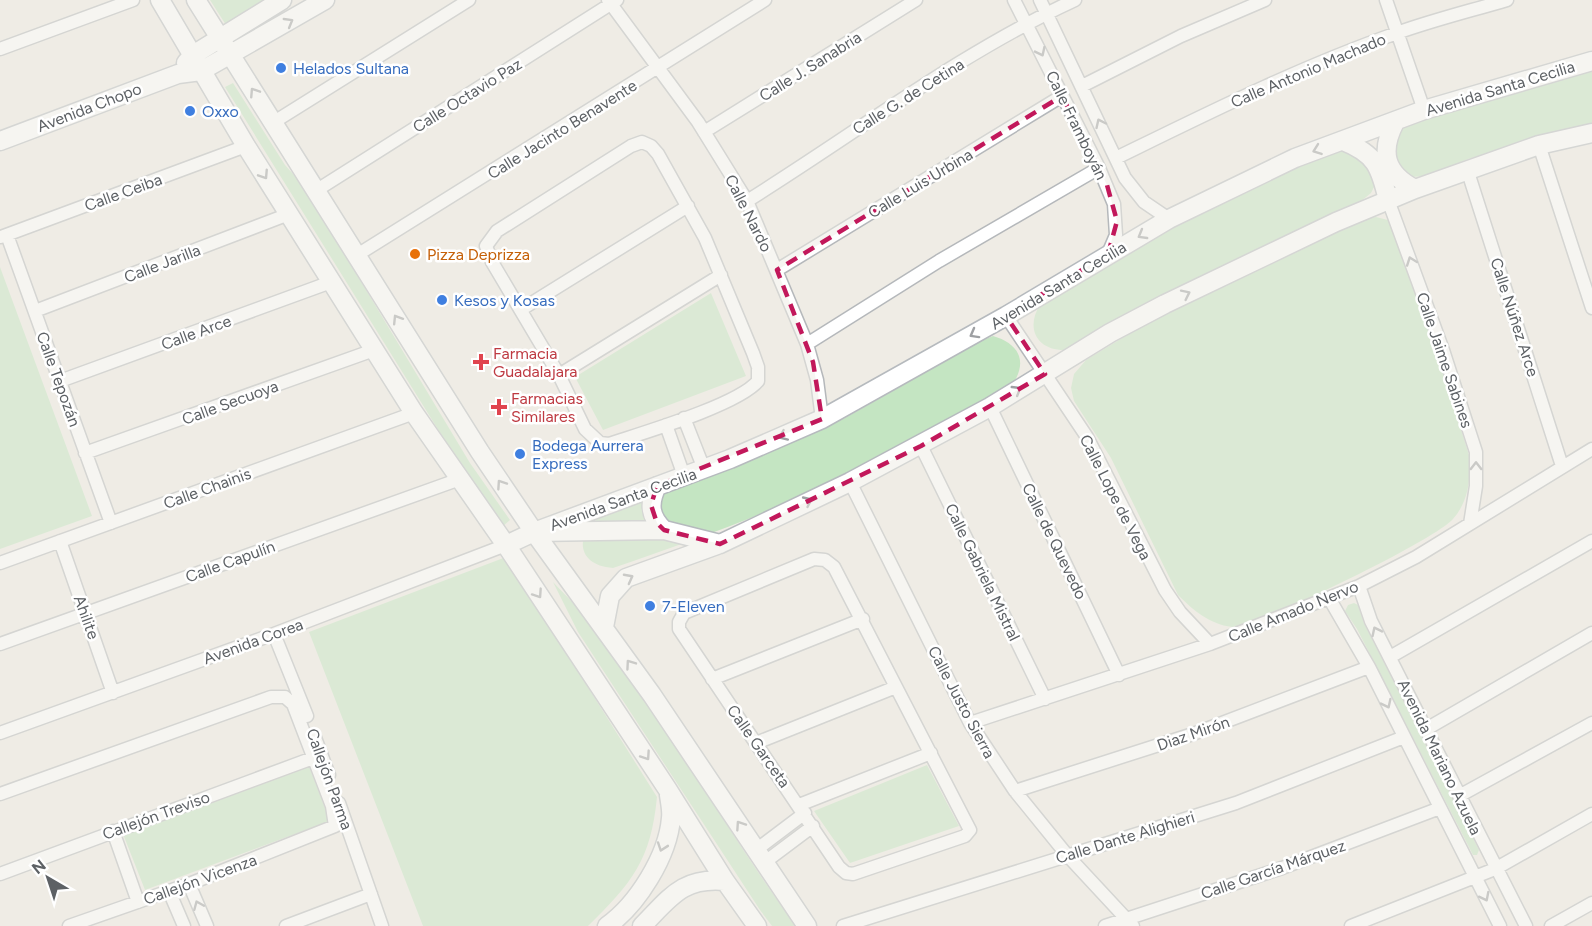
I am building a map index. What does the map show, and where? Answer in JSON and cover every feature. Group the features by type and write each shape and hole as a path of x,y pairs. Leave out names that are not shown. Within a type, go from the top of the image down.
{"street":[{"path":"0,49 133,0"},
{"path":"160,0 246,146 414,413 506,545 668,790 725,881 757,926"},
{"path":"196,0 480,452 534,532 604,627 807,926"},
{"name":"Avenida Chopo","path":"197,63 219,38 282,0"},
{"name":"Avenida Chopo","path":"0,141 178,74 197,63 230,56 325,0"},
{"path":"274,122 469,0"},
{"name":"Calle Jacinto Benavente","path":"357,255 765,0"},
{"name":"Calle J. Sanabria","path":"704,132 916,0"},
{"name":"Calle Framboyán","path":"1014,0 1099,168 1114,204 1117,221 1116,235 1108,254"},
{"name":"Calle Framboyán","path":"1040,0 1133,191 1169,219"},
{"name":"Calle G. de Cetina","path":"747,201 869,120 1026,24 1075,0"},
{"path":"1082,86 1181,36 1265,0"},
{"path":"1386,0 1424,110"},
{"name":"Calle Antonio Machado","path":"1116,158 1287,76 1398,33 1507,0"},
{"name":"Calle Nardo","path":"612,1 704,132 747,201 807,344 817,380 822,419"},
{"name":"Calle Octavio Paz","path":"317,190 612,1"},
{"name":"Avenida Santa Cecilia","path":"506,545 534,532 704,469 822,419 1006,316 1169,219 1295,158 1424,110 1592,61"},
{"name":"Calle Luis Urbina","path":"777,270 1062,96"},
{"path":"1395,122 1386,141 1387,160 1399,177 1415,189"},
{"path":"604,627 610,596 626,578 720,543 921,446 1165,304 1336,222 1415,189 1539,145 1592,133"},
{"path":"1343,141 1363,148 1373,158 1388,200"},
{"path":"642,142 651,146 688,206 721,274 753,353 758,367 758,381 746,393 684,418 609,444 600,443 585,429 559,375 487,253 490,238 631,146 642,142"},
{"path":"1539,145 1592,308"},
{"name":"Calle Ceiba","path":"3,236 246,146"},
{"path":"807,344 939,261 1099,168"},
{"name":"Calle Núñez Arce","path":"1467,169 1562,466"},
{"name":"Calle Jaime Sabines","path":"1388,200 1443,350 1476,452 1476,486 1470,524"},
{"path":"522,309 688,206"},
{"name":"Calle Jarilla","path":"35,311 289,214"},
{"name":"Calle Tepozán","path":"3,236 35,311 111,523"},
{"path":"559,375 721,274"},
{"name":"Calle Arce","path":"60,381 332,282"},
{"name":"Calle Lope de Vega","path":"1006,316 1107,471 1165,590 1180,612 1210,644"},
{"name":"Calle Secuoya","path":"85,453 374,350"},
{"name":"Calle de Quevedo","path":"990,407 1119,675"},
{"name":"Calle Chainis","path":"0,563 414,413"},
{"path":"684,418 704,469"},
{"path":"666,424 684,476"},
{"name":"Calle Gabriela Mistral","path":"921,446 1045,699"},
{"name":"Calle Amado Nervo","path":"970,723 1210,644 1359,586 1416,557 1592,449"},
{"name":"Calle Capulín","path":"0,644 460,479"},
{"name":"Calle Justo Sierra","path":"850,482 970,723 1015,791 1067,855 1131,922"},
{"path":"657,486 651,505 652,515 664,530"},
{"path":"534,532 664,530 720,543"},
{"name":"Ahilite","path":"60,541 113,693"},
{"path":"1390,657 1592,541"},
{"name":"Avenida Corea","path":"0,733 274,634 506,545"},
{"name":"Calle Garceta","path":"862,620 834,567 825,560 814,559 684,613 679,629 846,873 854,874 965,836 970,830 931,753"},
{"name":"Avenida Mariano Azuela","path":"1359,586 1371,621 1428,728 1495,868 1526,926"},
{"name":"Avenida Mariano Azuela","path":"1329,598 1369,667 1500,926"},
{"path":"712,679 862,620 931,753 802,809 760,856"},
{"path":"1428,728 1592,633"},
{"name":"Callejón Parma","path":"274,634 382,926"},
{"name":"Diaz Mirón","path":"1015,791 1193,734 1369,667"},
{"path":"756,743 896,687"},
{"path":"0,794 271,697 285,698 293,704 313,758"},
{"path":"1460,796 1592,723"},
{"name":"Calle Dante Alighieri","path":"843,926 1236,803 1404,737"},
{"name":"Callejón Vicenza","path":"69,926 189,884 331,829 336,822 335,815 313,758"},
{"name":"Callejón Treviso","path":"0,874 313,758"},
{"path":"617,923 637,898 662,851 671,818 668,790"},
{"name":"Calle García Márquez","path":"1105,926 1131,922 1440,808"},
{"path":"1351,926 1495,868 1592,814"},
{"path":"760,856 813,826"},
{"path":"113,831 138,902"},
{"path":"642,926 669,898 688,884 703,879 725,881"},
{"path":"189,884 207,926"},
{"path":"169,891 184,926"},
{"path":"286,926 371,894"},
{"path":"1551,926 1592,903"}],"highlighted area":[{"path":"1062,96 1107,185 1117,221 1108,254 1006,316 1045,374 921,446 720,544 664,530 657,523 651,505 657,486 822,419 813,362 777,270"}],"green space":[{"path":"210,0 266,0 226,25"},
{"path":"1592,67 1592,123 1468,159 1427,176 1411,177 1398,166 1390,151 1394,136 1404,126 1486,97"},
{"path":"233,83 285,165 303,185 470,463 510,520 502,527 457,460 225,87"},
{"path":"1334,150 1358,150 1377,181 1371,193 1360,202 1193,281 1066,350 1048,347 1036,336 1034,322 1040,305 1166,230 1248,188"},
{"path":"1376,217 1388,220 1398,229 1469,455 1470,472 1463,505 1453,519 1415,545 1307,599 1247,624 1232,627 1216,623 1196,611 1178,595 1111,458 1074,401 1071,388 1074,374 1086,360 1142,326 1212,289 1363,219"},
{"path":"0,267 92,516 0,549"},
{"path":"711,293 746,376 603,430 575,377"},
{"path":"993,336 1008,343 1018,353 1020,366 1014,382 901,447 784,504 721,530 613,568 592,562 586,556 583,541 591,525 600,517 748,462 845,418"},
{"path":"506,557 657,797 650,838 637,869 628,883 588,926 423,926 309,632"},
{"path":"553,582 588,619 620,662 744,852 796,926 772,926 760,910 578,632"},
{"path":"1354,603 1358,605 1364,623 1479,850 1477,855 1473,855 1357,629 1345,611 1348,605"},
{"path":"927,765 959,826 850,863 814,811"},
{"path":"309,766 330,821 145,890 123,834"}],"place":[{"name":"Helados Sultana","path":"281,68"},
{"name":"Oxxo","path":"190,111"},
{"name":"Pizza Deprizza","path":"415,254"},
{"name":"Kesos y Kosas","path":"442,300"},
{"name":"Farmacia Guadalajara","path":"481,362"},
{"name":"Farmacias Similares","path":"499,407"},
{"name":"Bodega Aurrera Express","path":"520,454"},
{"name":"7-Eleven","path":"650,606"}]}
